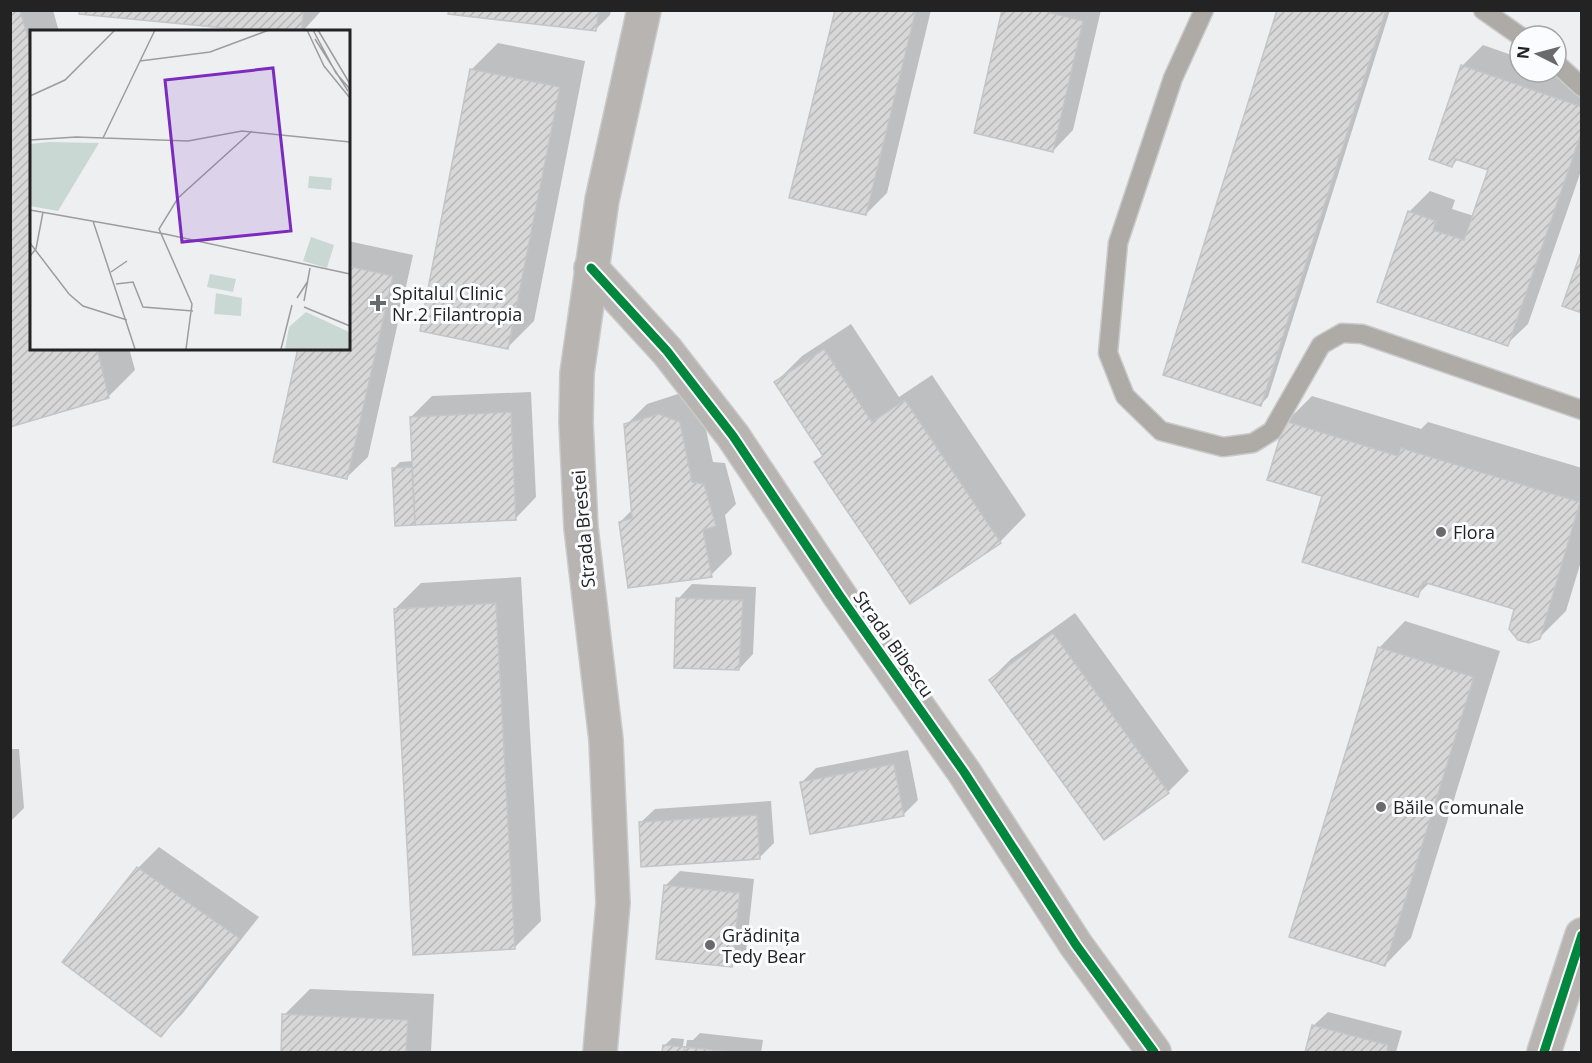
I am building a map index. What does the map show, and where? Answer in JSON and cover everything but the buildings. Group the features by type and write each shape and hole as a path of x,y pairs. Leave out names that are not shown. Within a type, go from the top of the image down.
{"street":[{"name":"Strada Brestei","path":"600,1053 614,903 606,740 581,528 576,422 577,373 602,200 644,10"},
{"name":"Strada Bibescu","path":"591,268 667,351 734,436 840,596 964,772 1076,945 1154,1053"},
{"path":"1544,1053 1581,935"}],"lane":[{"path":"1203,10 1173,78 1118,243 1108,353 1125,396 1161,431 1223,447 1253,443 1272,431 1321,345 1342,333 1362,334 1581,410"},
{"path":"1483,10 1508,28"},
{"path":"1568,75 1581,87"}],"cycle path":[{"path":"591,268 667,351 733,436 840,596 964,772 1076,945 1154,1052"},
{"path":"1544,1052 1582,935"}],"place":[{"name":"Spitalul Clinic Nr.2 Filantropia","path":"378,303"},
{"name":"Flora","path":"1441,532"},
{"name":"Băile Comunale","path":"1381,807"},
{"name":"Grădinița Tedy Bear","path":"710,945"}]}
